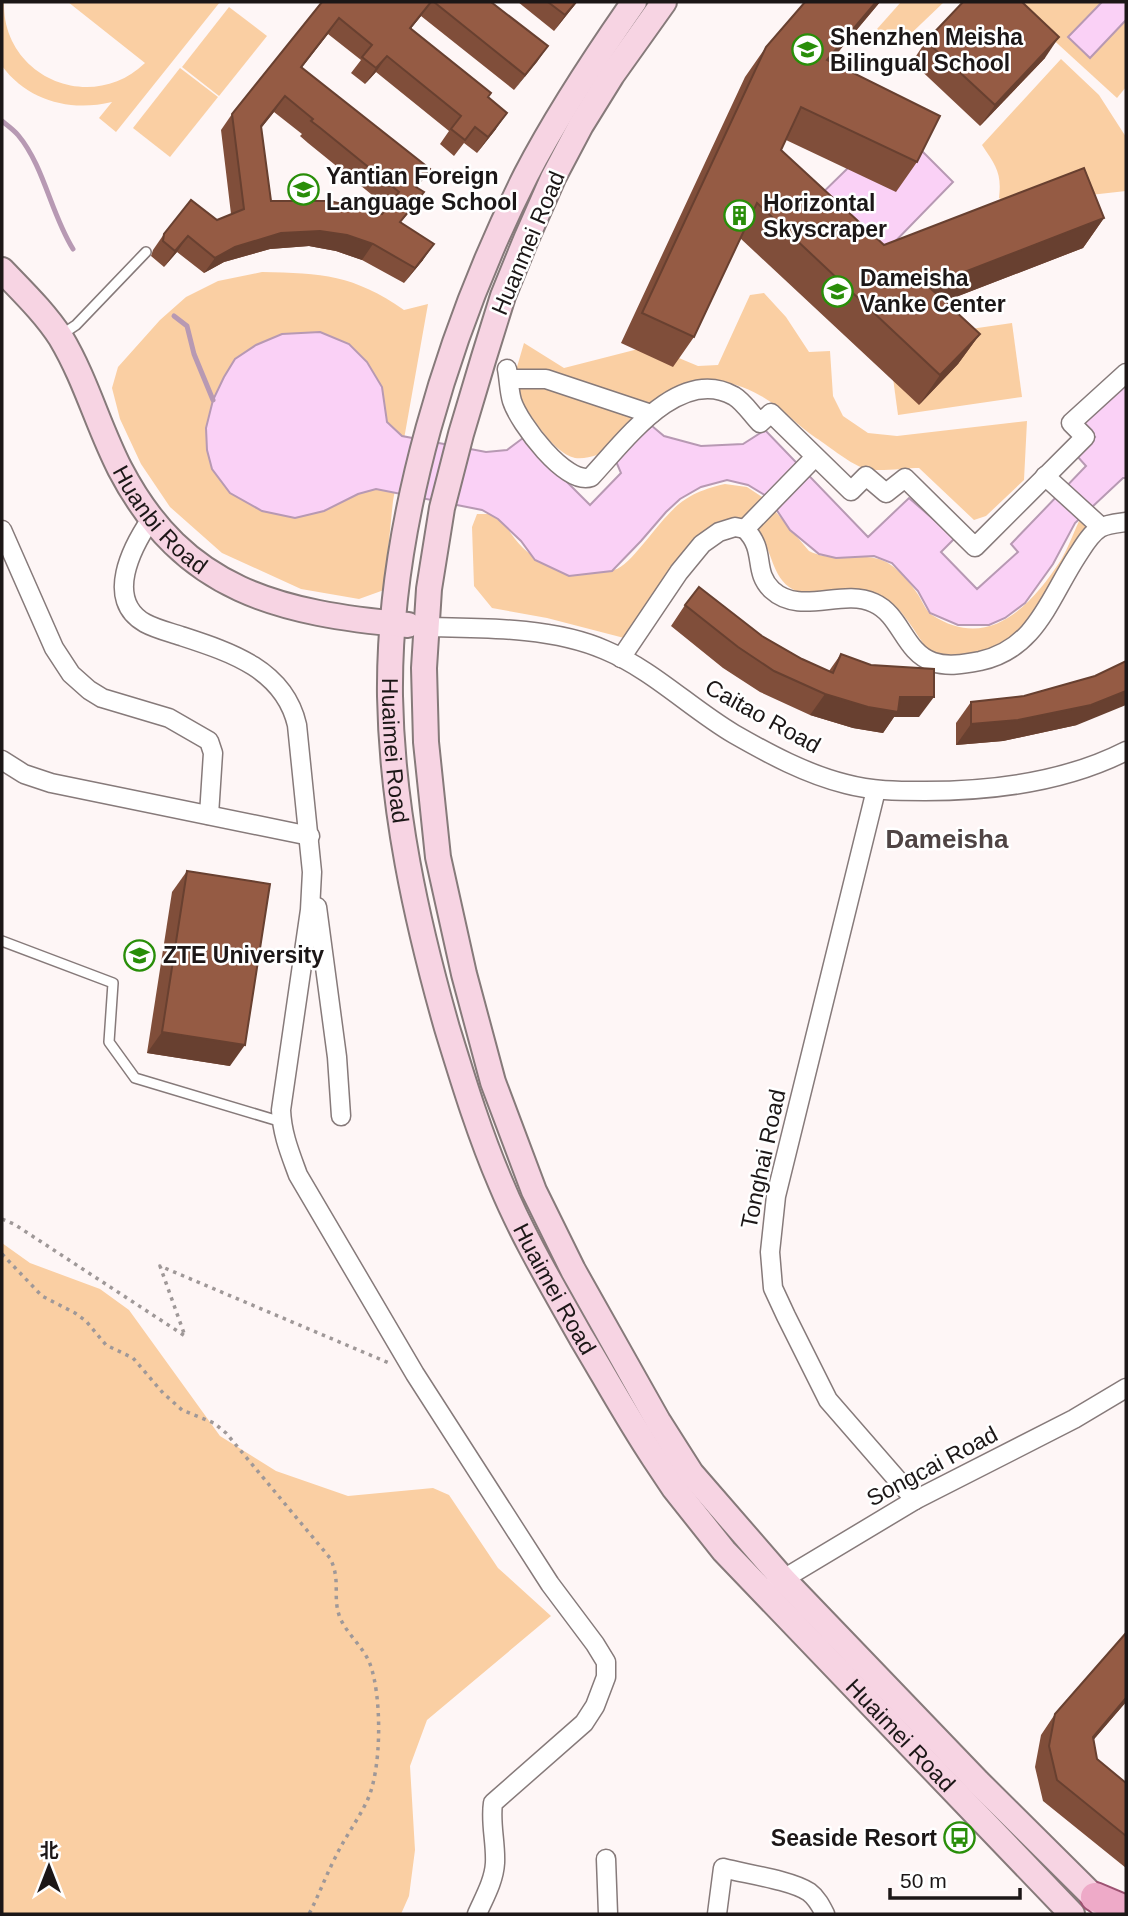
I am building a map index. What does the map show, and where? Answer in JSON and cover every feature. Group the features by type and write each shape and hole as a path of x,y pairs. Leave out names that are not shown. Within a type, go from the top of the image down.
{"main road":[{"name":"Huanmei Road","path":"411,502 449,364 472,299 526,175 560,115 634,2"},
{"name":"Huanmei Road","path":"442,508 461,434 503,296 553,178 606,85 664,2"},
{"name":"Huanbi Road","path":"2,270 60,337 91,397 119,466 151,519 198,566 254,596 315,614 426,627"},
{"name":"Huaimei Road","path":"411,502 393,624 390,695 404,853 432,976 482,1137 502,1187 528,1240 639,1435 691,1510 724,1551 773,1585 1103,1906"},
{"name":"Huaimei Road","path":"442,508 430,578 424,668 426,742 438,857 493,1082 534,1191 573,1269 677,1452 773,1585 1072,1914"},
{"path":"1103,1906 1126,1910"}],"street":[{"path":"651,414 546,379 508,374 512,400 520,419 555,460 576,477 591,477 651,414 678,395 698,389 716,389 736,397 760,423 771,413 851,491 866,476 886,494 905,478 975,547 1085,437 1071,423 1126,373"},
{"path":"745,529 815,457"},
{"path":"1045,476 1101,527"},
{"path":"151,519 128,562 124,583 127,601 138,618 146,624 221,649 247,661 265,674 290,704 297,726 312,872 337,1057 341,1116"},
{"path":"621,658 679,572 702,544 719,531 735,527 745,529 758,545 761,574 772,590 787,600 806,602 850,597 873,602 892,615 913,648 932,662 960,666 995,658 1024,638 1043,618 1086,542 1101,527 1126,522"},
{"path":"2,530 54,648 71,674 102,698 169,718 209,741 213,753 209,815"},
{"name":"Caitao Road","path":"426,627 461,627 553,636 588,643 639,667 732,733 772,755 830,779 876,790 963,791 1020,785 1075,772 1126,751"},
{"path":"2,760 24,774 51,783 310,836"},
{"name":"Tonghai Road","path":"876,790 776,1196 770,1252 773,1288 828,1400 915,1500"},
{"path":"312,872 310,910 281,1110 286,1145 298,1175 415,1374 550,1584 606,1662 606,1677 595,1706 584,1723 493,1802 493,1879 477,1914"},
{"name":"Songcai Road","path":"773,1585 915,1500 1074,1419 1126,1388"},
{"path":"606,1859 608,1914"},
{"path":"717,1914 723,1868 793,1885 809,1892 820,1902 825,1914"}],"lane":[{"path":"60,337 76,325 146,252"},
{"path":"2,941 113,983 109,1042 135,1078 282,1122"}],"path":[{"path":"2,1219 14,1224 185,1336 160,1266 415,1374"},
{"path":"2,1254 42,1296 86,1321 106,1345 133,1357 163,1393 182,1410 214,1423 226,1433 330,1558 337,1578 336,1603 340,1618 369,1660 374,1676 378,1694 376,1762 368,1798 335,1857 309,1914"}],"shaded area":[{"path":"2,2 7,28 18,50 33,68 54,80 76,86 100,86 123,78 145,63 68,2 220,2 116,132 99,118 112,102 81,106 51,101 24,88 12,78 2,66"},
{"path":"901,2 944,2 900,44 877,29"},
{"path":"1012,2 1126,2 1126,87 1117,98"},
{"path":"1102,2 1126,2 1126,20 1090,58 1068,37"},
{"path":"229,7 267,36 219,96 182,67"},
{"path":"1061,59 1099,95 1126,137 1126,191 1009,204 999,198 1000,182 997,170 982,145"},
{"path":"180,68 218,97 170,157 133,128"},
{"path":"894,123 953,182 882,255 808,207"},
{"path":"262,272 302,273 337,278 369,289 404,310 428,304 393,501 384,590 359,599 301,589 222,553 170,507 141,464 120,419 112,388 118,367 160,320 186,297 218,281"},
{"path":"764,293 786,317 809,352 830,351 833,396 843,416 868,433 897,436 1027,421 1024,480 986,516 974,520 919,468 877,470 860,467 761,396 736,385 712,382 691,385 670,393 633,421 597,455 575,458 547,438 512,384 524,343 564,368 650,346 698,366 718,365 750,295"},
{"path":"1012,323 1022,397 898,415 888,341"},
{"path":"320,332 349,344 367,362 382,387 387,422 402,436 486,452 507,450 523,438 590,505 621,473 615,459 652,426 664,436 701,446 743,444 765,430 868,537 909,498 955,538 941,552 977,589 1018,552 1011,544 1086,466 1077,456 1095,437 1083,423 1126,385 1126,478 1075,523 1053,564 1025,603 1005,618 989,625 958,625 930,613 918,591 892,563 874,556 836,558 819,554 790,530 768,497 748,485 727,480 701,487 680,499 612,571 569,576 535,560 521,541 498,519 482,510 376,489 358,494 324,511 295,518 262,511 230,493 212,469 207,450 206,428 213,400 224,377 235,359 256,345 282,334"},
{"path":"725,484 747,487 765,499 809,551 830,557 882,560 905,578 932,615 953,625 972,628 990,626 1007,619 1022,607 1061,560 1079,521 1089,528 1018,637 973,658 931,655 900,610 883,598 862,594 813,596 792,589 779,576 758,532 749,524 738,520 720,521 706,530 683,558 628,639 547,618 492,608 474,586 472,527 477,514 489,514 503,520 520,545 531,555 556,568 585,572 613,570 628,561 662,521 687,498"},
{"path":"2,1243 30,1263 100,1289 129,1310 220,1436 276,1471 348,1496 433,1488 449,1495 498,1568 551,1616 427,1720 410,1766 415,1850 409,1896 401,1914 2,1914"}],"building":[{"path":"322,2 431,2 410,28 491,93 488,97 507,113 488,137 475,127 465,140 451,129 461,116 387,56 376,68 362,57 372,45 339,18 301,67 430,169 416,187 424,192 400,222 434,244 415,268 373,244 347,235 320,231 281,233 235,247 215,258 188,236 175,251 163,241 164,234 191,200 217,220 244,209 232,114","holes":["285,96 313,119 311,121 399,192 382,214 330,201 271,201 261,126"]},
{"path":"434,2 491,2 548,46 525,75"},
{"path":"548,2 576,2 565,15"},
{"name":"Horizontal Skyscraper","path":"805,2 876,2 827,60 940,116 917,162 801,107 781,150 884,245 1084,168 1104,218 928,286 980,334 940,375 757,203 694,337 642,313 766,47"},
{"path":"963,2 1022,2 1059,37 995,105 926,41"},
{"path":"699,587 762,636 833,673 841,654 871,665 934,669 934,697 900,697 898,712 868,707 825,694 774,671 738,647 685,605"},
{"path":"1126,661 1126,691 1091,705 1018,720 971,724 971,702 1024,696 1095,676"},
{"path":"187,871 270,884 245,1045 162,1032"},
{"path":"1126,1633 1126,1698 1093,1737 1097,1759 1126,1783 1126,1836 1057,1780 1049,1746 1055,1714"}],"waterway":[{"path":"2,121 27,147 73,249"},
{"path":"174,316 187,326 194,354 213,400"}],"place":[{"name":"Shenzhen Meisha Bilingual School","path":"807,50"},
{"name":"Yantian Foreign Language School","path":"303,189"},
{"name":"Horizontal Skyscraper","path":"740,216"},
{"name":"Dameisha Vanke Center","path":"837,291"},
{"name":"ZTE University","path":"140,955"},
{"name":"Seaside Resort","path":"960,1838"}],"district":[{"name":"Dameisha","path":"947,839"}]}
